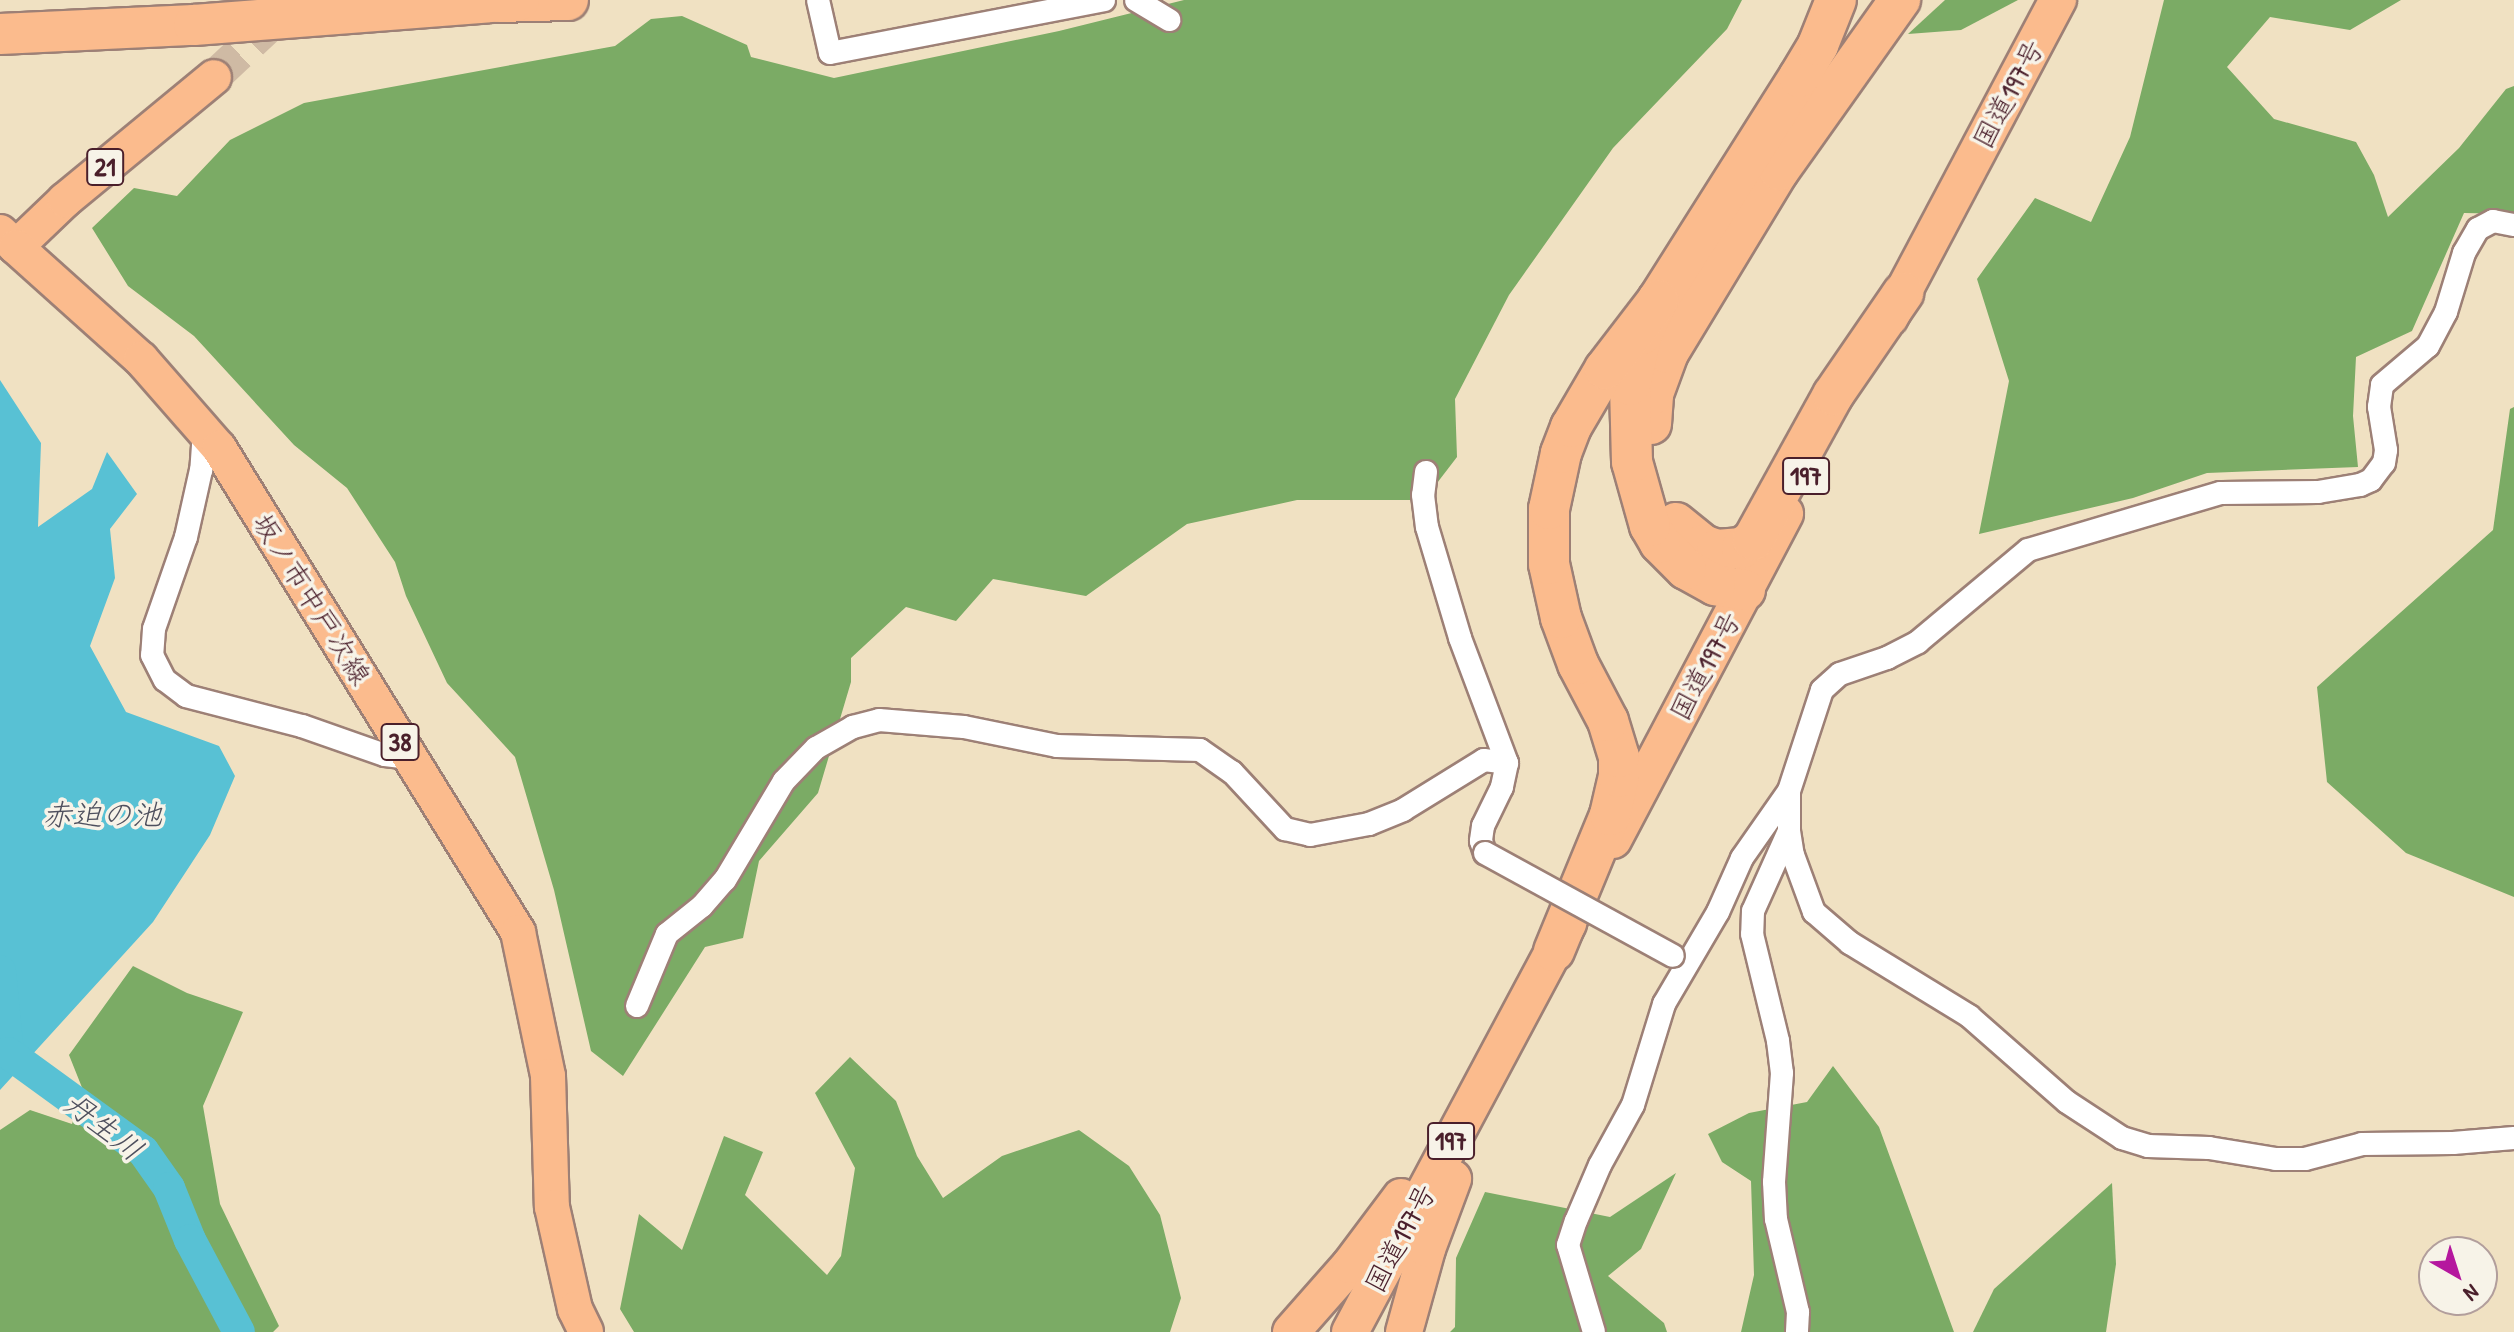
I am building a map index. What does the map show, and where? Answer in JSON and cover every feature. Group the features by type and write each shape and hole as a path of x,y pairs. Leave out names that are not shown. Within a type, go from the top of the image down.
{"highway":[{"path":"378,9 448,0"},
{"path":"0,34 194,25 378,9 568,0"},
{"path":"1764,160 1808,0"},
{"path":"1745,590 1725,567 1689,540 1676,523 1666,502 1653,454 1651,413 1658,376 1668,353 1764,160 1836,0"},
{"path":"1764,160 1861,0"},
{"path":"1554,951 1610,815 1617,786 1619,757 1608,721 1578,664 1561,618 1549,564 1549,509 1571,427 1605,369 1764,160 1900,0"},
{"name":"国道197号","path":"1350,1332 2058,0"},
{"path":"1676,523 1703,545 1717,550 1742,548 1753,540 1833,395 1903,293"},
{"path":"1658,300 1642,334 1630,385 1632,462 1642,508 1660,543 1686,569 1715,585 1745,590"},
{"path":"1291,1332 1379,1228 1498,1053"},
{"path":"1404,1332 1427,1249 1498,1053"}],"main road":[{"name":"21","path":"8,239 65,200 214,77"},
{"name":"坂ノ市中戸次線","path":"8,239 141,359 219,448 518,932 548,1076 552,1207 575,1309 586,1332"}],"street":[{"path":"818,0 830,53 1104,0"},
{"path":"1136,0 1169,20"},
{"path":"1594,1332 1568,1245 1600,1165 1633,1105 1680,960 1718,912 1742,858 1789,791 1822,690 1840,674 1887,658 1918,642 2028,550 2221,493 2318,492 2360,485 2371,480 2384,463 2386,450 2379,407 2382,385 2428,346 2446,312 2464,253 2478,229 2493,221 2514,225"},
{"path":"204,431 201,470 186,537 154,629 152,655 165,680 186,696 302,726 385,755 410,758"},
{"path":"1426,472 1423,495 1427,527 1460,638 1507,763 1502,787 1483,826 1481,841 1485,853 1680,960"},
{"path":"637,1006 667,934 702,906 725,880 784,781 816,748 853,727 879,720 964,727 1057,746 1200,750 1232,772 1285,829 1310,835 1369,824 1403,810 1484,760 1507,763"},
{"path":"1789,791 1789,831 1802,884 1814,912 1833,930 1969,1016 2067,1102 2122,1138 2148,1146 2209,1148 2305,1159 2362,1144 2453,1143 2514,1138"},
{"path":"1789,831 1753,911 1752,934 1778,1041 1782,1073 1774,1182 1776,1219 1798,1312 1797,1332"}],"green space":[{"path":"1184,0 1742,0 1727,29 1613,148 1509,295 1455,399 1457,457 1424,500 1297,500 1187,524 1086,596 993,579 956,621 906,607 851,658 851,682 818,793 759,861 743,938 705,947 623,1076 591,1051 554,890 515,757 447,683 406,596 395,562 347,488 294,445 194,336 128,286 92,228 134,188 177,196 230,140 304,103 615,46 651,19 682,16 747,45 751,57 834,78 1059,31"},
{"path":"1945,0 2018,0 1961,30 1908,34"},
{"path":"2164,0 2401,0 2350,30 2270,17 2227,67 2274,119 2356,142 2374,175 2388,217 2459,148 2506,89 2514,86 2514,214 2464,213 2412,331 2356,357 2353,416 2358,467 2207,473 2133,498 1979,534 2009,381 1977,279 2035,198 2091,222 2130,137"},
{"path":"2514,407 2514,897 2406,853 2327,782 2317,687 2493,530 2510,409"},
{"path":"133,966 187,993 243,1012 203,1106 220,1204 279,1326 273,1332 0,1332 0,1130 30,1110 72,1124 83,1090 69,1055"},
{"path":"850,1057 896,1101 917,1156 943,1198 1002,1156 1079,1130 1129,1166 1160,1215 1181,1298 1170,1332 634,1332 620,1309 639,1214 682,1250 724,1136 763,1152 745,1195 827,1275 841,1256 855,1168 815,1093"},
{"path":"1833,1066 1879,1127 1954,1332 1741,1332 1754,1275 1751,1181 1722,1162 1708,1134 1749,1113 1807,1102"},
{"path":"1676,1173 1641,1249 1608,1276 1664,1323 1667,1332 1450,1332 1455,1327 1456,1258 1485,1192 1610,1217"},
{"path":"2112,1183 2116,1264 2106,1332 1973,1332 1994,1289"}],"water":[{"name":"赤迫の池","path":"0,380 41,443 38,527 92,489 107,452 137,494 110,529 115,578 90,646 126,712 219,746 235,776 210,835 153,922 0,1090"}],"waterway":[{"name":"丹生川","path":"0,971 8,1053 143,1151 169,1188 190,1240 239,1332"}],"tunnel":[{"path":"214,77 288,8"}]}
